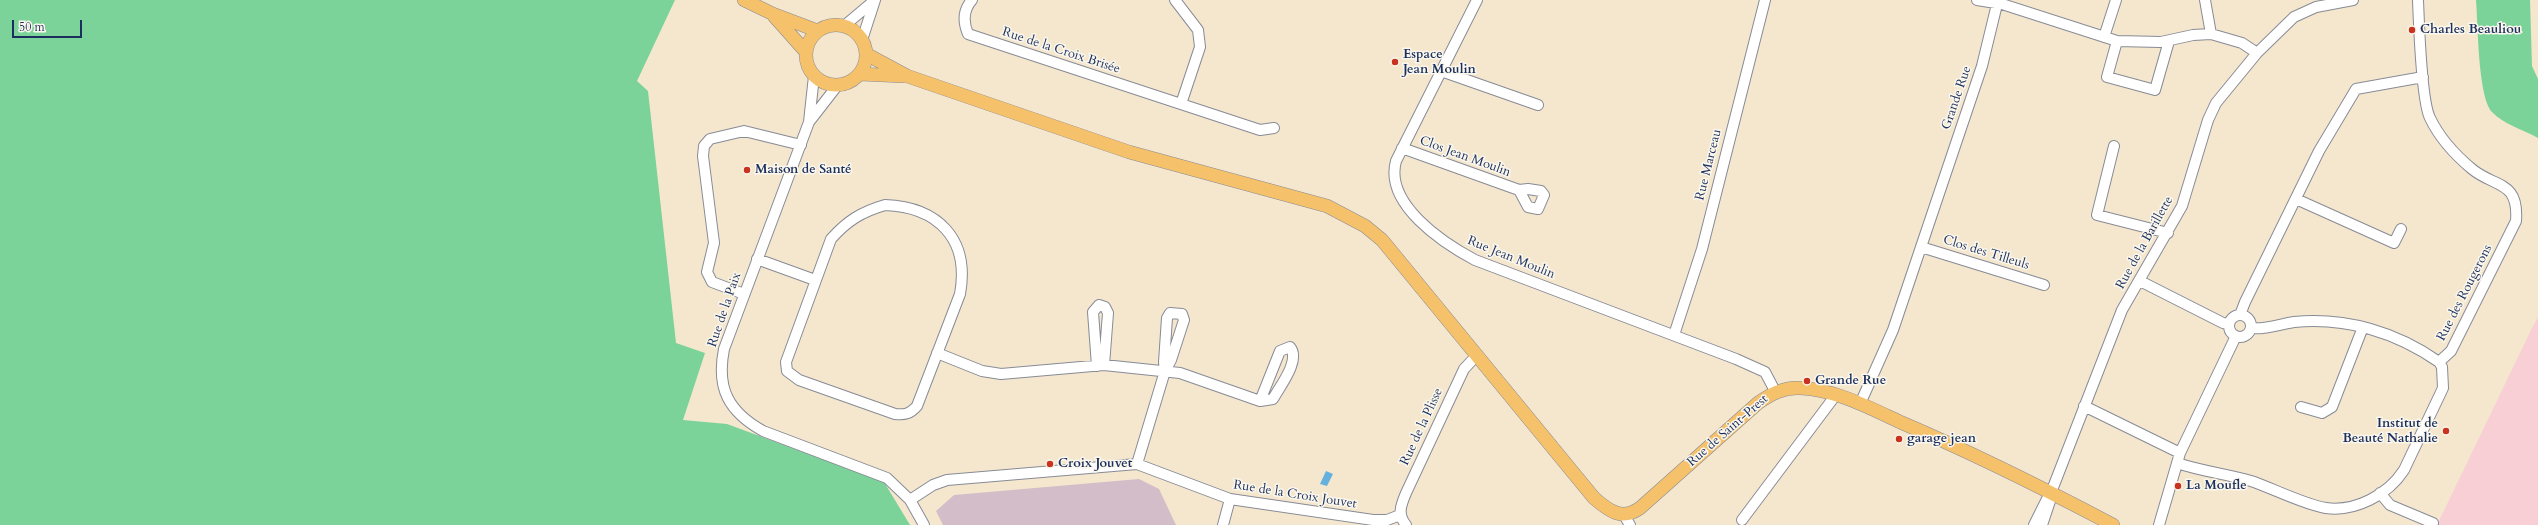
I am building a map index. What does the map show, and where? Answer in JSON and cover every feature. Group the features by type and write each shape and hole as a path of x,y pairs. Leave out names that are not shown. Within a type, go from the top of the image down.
{"main road":[{"path":"744,0 772,14 818,31"},
{"path":"772,14 806,52"},
{"path":"830,26 844,26 855,32 862,40 866,54 860,74 850,82 837,86 825,84 814,76 807,65 806,52 810,40 818,31 830,26"},
{"path":"866,54 907,76 1129,152 1327,206 1350,216 1382,240 1594,498 1605,508 1627,520"},
{"path":"860,74 907,76"},
{"name":"Rue de Saint-Prest","path":"1627,520 1758,403 1775,391 1800,387 1860,404 2050,491 2114,525"}],"street":[{"path":"844,26 875,0"},
{"path":"862,40 875,0"},
{"name":"Rue de la Croix Brisée","path":"972,0 967,5 963,22 968,34 1260,130 1274,128"},
{"path":"1175,0 1198,30 1200,47 1181,104"},
{"name":"Rue Jean Moulin","path":"1477,0 1440,71 1394,167 1398,192 1409,208 1449,246 1475,260 1674,335 1765,372 1775,391"},
{"name":"Rue Marceau","path":"1674,335 1702,249 1765,0"},
{"path":"1976,0 1998,2 2117,41 2144,43 2169,41 2193,35 2211,34 2242,43 2257,54"},
{"path":"2104,37 2116,0"},
{"path":"2205,0 2211,34"},
{"name":"Rue de la Barillette","path":"2050,491 2122,310 2168,233 2182,206 2208,120 2216,103 2257,54 2294,17 2316,7 2353,0"},
{"name":"Rue des Rougerons","path":"2418,0 2423,77 2429,116 2444,144 2473,170 2504,185 2512,195 2517,208 2516,221 2451,351 2439,362"},
{"name":"Grande Rue","path":"1860,404 1893,330 1982,66 1998,2"},
{"path":"2117,41 2107,77 2155,90 2169,41"},
{"path":"1440,71 1538,105"},
{"name":"Rue de la Paix","path":"814,76 809,122 744,294 721,363 721,378 733,410 746,421 763,432 887,478 910,500 924,525"},
{"path":"2240,314 2248,318 2251,328 2247,335 2236,336 2230,331 2229,324 2232,318 2240,314 2320,151 2356,89 2423,77"},
{"name":"Rue de la Paix","path":"809,122 837,86"},
{"path":"744,294 712,282 707,272 714,243 703,156 704,146 710,139 744,131 801,145"},
{"path":"2114,146 2097,216 2168,233"},
{"name":"Clos Jean Moulin","path":"1402,148 1519,190"},
{"path":"2296,199 2394,243 2401,229"},
{"path":"885,205 906,206 939,222 953,239 961,257 963,277 960,294 937,353 917,406 911,413 904,415 895,414 792,376 787,371 786,362 815,280 832,240 844,224 864,211 885,205"},
{"name":"Clos des Tilleuls","path":"1920,247 2044,285"},
{"path":"757,259 815,280"},
{"path":"2140,281 2223,323 2229,324"},
{"path":"1099,305 1105,307 1108,313 1101,366 1093,312 1099,305"},
{"path":"1137,464 1166,371 1184,320 1182,314 1175,312 1170,313 1167,318 1164,362 1166,371"},
{"path":"2084,406 2178,458 2250,481 2325,508 2351,506 2380,493 2396,481 2404,470 2443,388 2442,366 2439,362 2405,341 2363,327 2339,321 2294,322 2251,328"},
{"path":"2301,407 2322,412 2332,407 2363,327"},
{"path":"2159,525 2178,458 2236,336"},
{"path":"937,353 982,371 1001,374 1101,366 1180,373 1260,401 1273,399 1294,360 1293,352 1290,347 1280,351 1260,401"},
{"name":"Rue de la Plisse","path":"1400,515 1400,507 1406,493 1457,384 1464,370 1477,355"},
{"path":"1742,520 1835,396"},
{"name":"Rue de la Croix Jouvet","path":"910,500 933,485 947,480 1137,464 1230,500 1372,520 1387,520 1400,515"},
{"path":"2034,525 2050,491"},
{"path":"2042,525 2050,500 2050,491"},
{"path":"2380,493 2390,505 2433,523"},
{"path":"1223,525 1230,500"},
{"path":"1400,515 1406,525"}],"shaded area":[{"path":"2538,317 2538,525 2437,525 2532,328"},
{"path":"1139,479 1159,489 1176,525 943,525 936,511 954,495"}],"green space":[{"path":"0,0 675,0 637,81 648,91 676,343 705,353 683,420 727,424 884,482 910,525 0,525"},
{"path":"2476,0 2530,0 2532,66 2538,79 2538,138 2502,120 2492,112 2487,104 2481,76"}],"water":[{"path":"1326,471 1333,474 1327,486 1320,484"}],"place":[{"name":"Charles Beauliou","path":"2412,30"},
{"name":"Espace Jean Moulin","path":"1395,62"},
{"name":"Maison de Santé","path":"747,170"},
{"name":"Grande Rue","path":"1807,381"},
{"name":"Institut de Beauté Nathalie","path":"2446,431"},
{"name":"garage jean","path":"1899,439"},
{"name":"Croix Jouvet","path":"1050,464"},
{"name":"La Moufle","path":"2178,486"}]}
